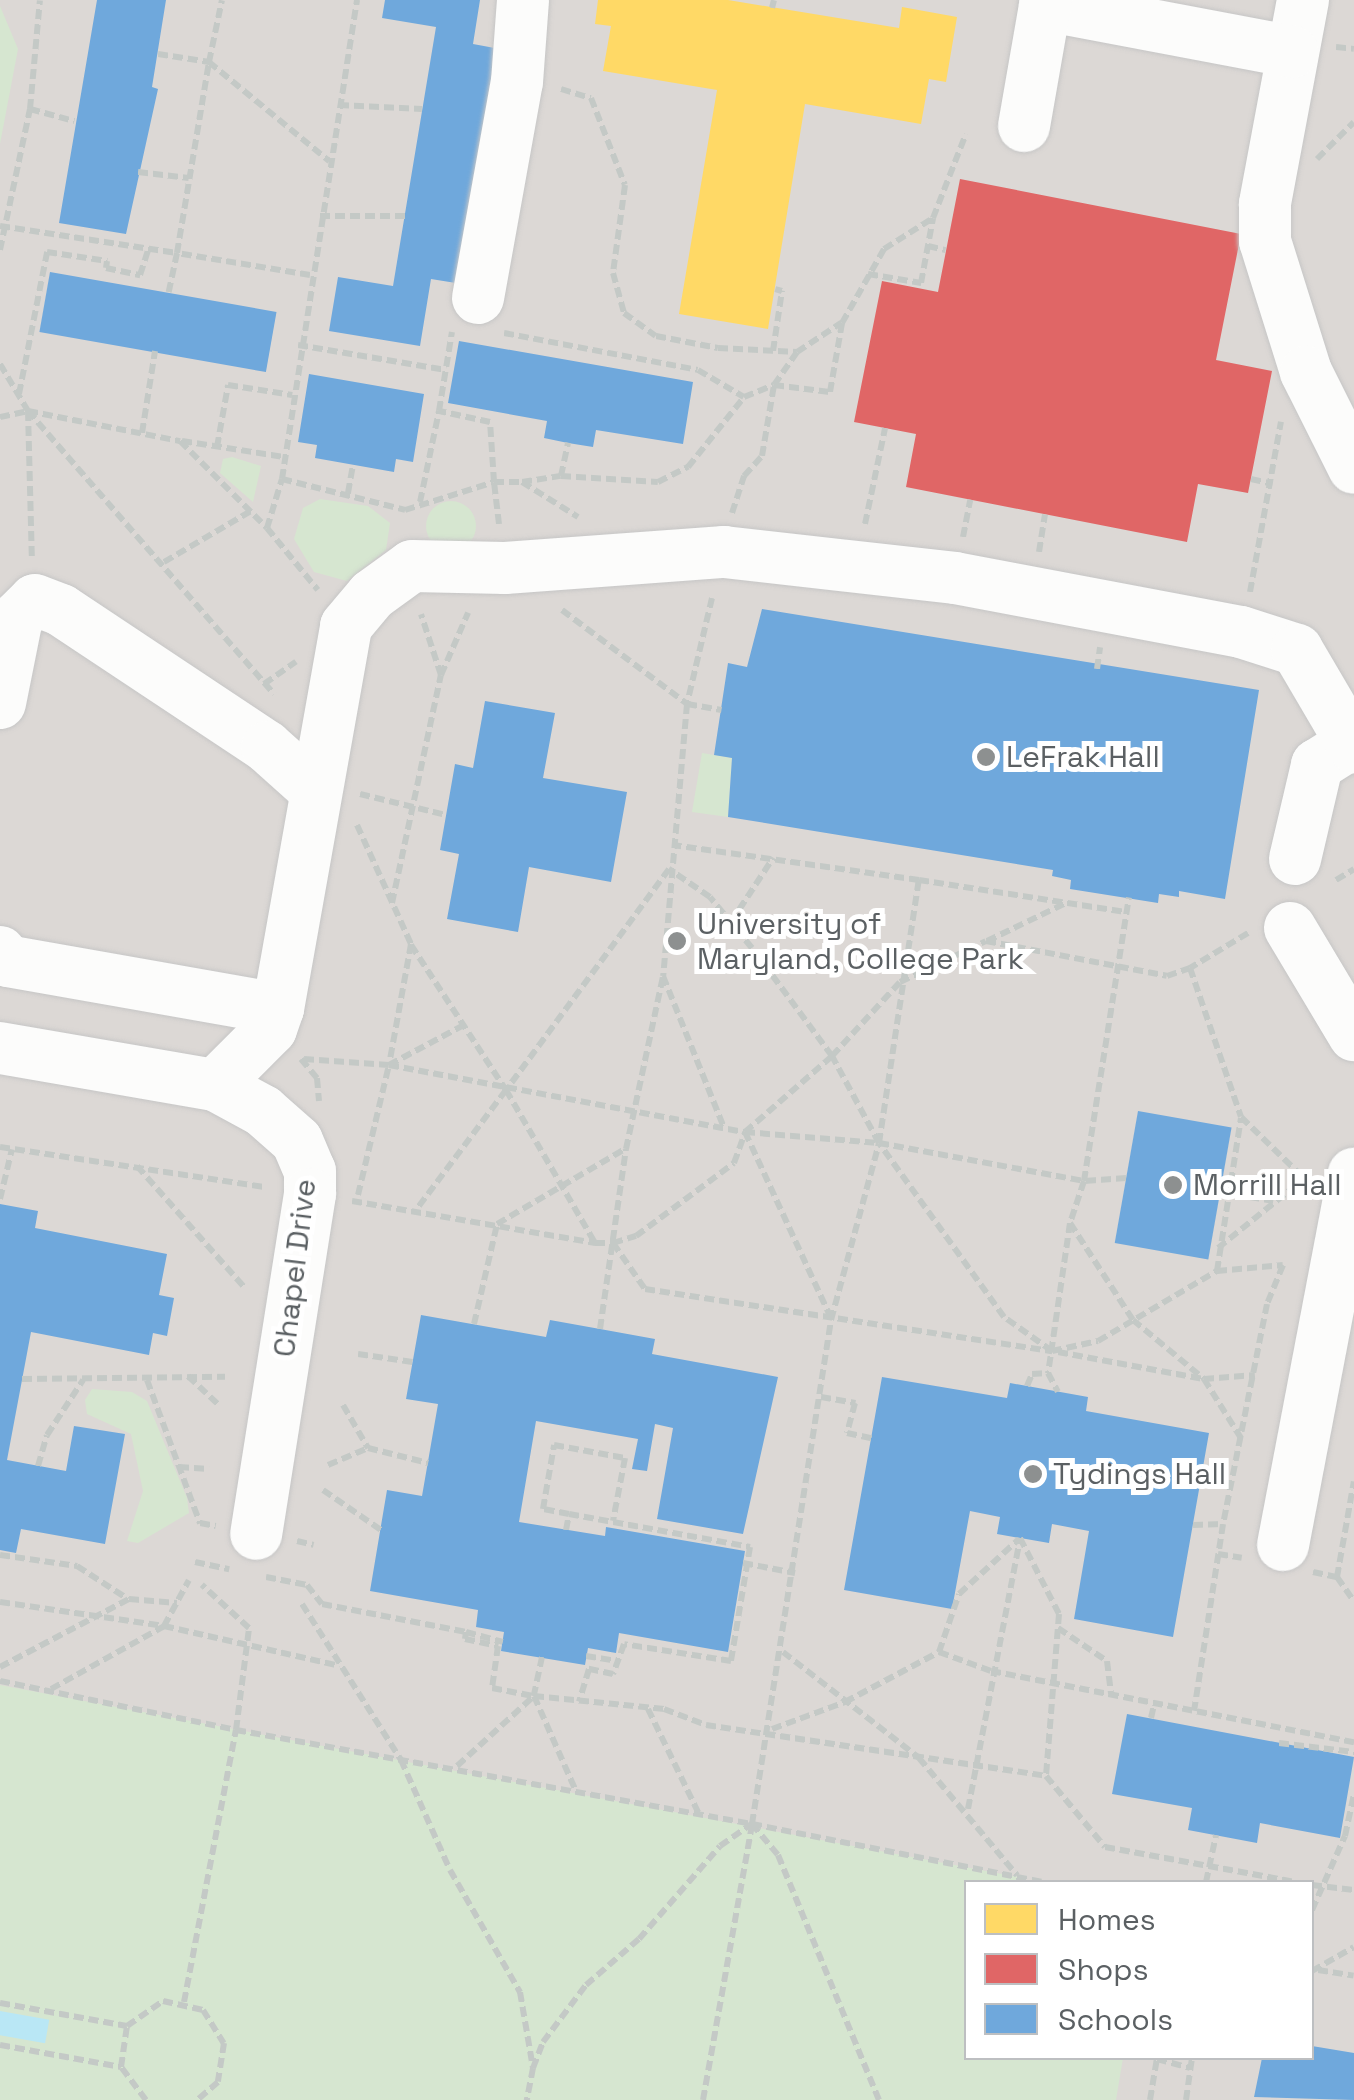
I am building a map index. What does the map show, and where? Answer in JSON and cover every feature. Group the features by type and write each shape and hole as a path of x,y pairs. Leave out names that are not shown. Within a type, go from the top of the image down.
{"street":[{"path":"482,314 517,82 523,0"},
{"path":"1303,0 1315,49 1265,204 1264,241 1306,372 1354,468"},
{"path":"1024,126 1045,3 1315,49"},
{"path":"284,1033 329,783 346,626 372,596 412,566 490,585 628,560 724,552 955,578 1241,632 1297,650 1323,686 1353,745 1316,765 1293,900 1354,1035"},
{"path":"0,703 17,618 35,600 62,610 267,747 329,783"},
{"path":"2,970 284,1033"},
{"path":"215,1085 261,1040 284,1033"},
{"name":"Chapel Drive","path":"0,1048 215,1085 286,1131 310,1171 256,1534"},
{"path":"1283,1545 1339,1182"}],"path":[{"path":"0,250 30,109 40,0"},
{"path":"169,292 222,0"},
{"path":"267,528 282,479 298,345 357,0"},
{"path":"1315,49 1354,49"},
{"path":"158,54 209,62 330,161"},
{"path":"517,82 576,91 599,112 625,185 613,273 624,314 656,336 797,352"},
{"path":"339,105 422,110"},
{"path":"30,109 74,120"},
{"path":"1317,159 1354,122"},
{"path":"868,274 921,283 933,218 966,134"},
{"path":"138,172 189,178"},
{"path":"320,216 405,216"},
{"path":"282,479 348,492 405,510 420,502 494,482 561,476 658,482 688,466 744,396 774,385 830,392 842,323 868,274 884,250 933,218"},
{"path":"3,227 310,275"},
{"path":"928,246 946,250"},
{"path":"18,395 47,252 140,275 148,250"},
{"path":"773,351 782,291 774,288"},
{"path":"420,502 454,320 482,314 698,370 744,396"},
{"path":"736,492 762,456 774,385 797,352 842,323"},
{"path":"298,345 446,370"},
{"path":"142,433 155,352"},
{"path":"0,364 28,412 164,562 329,783 411,944 506,1090 596,1243"},
{"path":"217,447 228,385 292,395"},
{"path":"1256,566 1284,406"},
{"path":"392,905 441,675 460,622 490,585 494,482 490,422 439,411"},
{"path":"28,412 28,510"},
{"path":"0,416 28,412 284,458"},
{"path":"862,537 886,428"},
{"path":"180,441 267,528 346,626"},
{"path":"561,476 568,442"},
{"path":"348,492 352,464"},
{"path":"1251,479 1272,484"},
{"path":"522,482 554,506 614,530 628,560"},
{"path":"164,562 251,511"},
{"path":"490,585 687,704 721,710"},
{"path":"417,603 441,675"},
{"path":"600,1329 626,1148 639,1112 663,976 669,869 687,704 698,649"},
{"path":"329,783 446,815"},
{"path":"674,845 1126,912"},
{"path":"731,922 773,858"},
{"path":"669,869 710,897 832,1056 878,1143 1004,1318 1052,1351 1098,1341 1217,1270 1283,1265 1223,1524 1194,1711"},
{"path":"416,1210 669,869"},
{"path":"986,941 1115,961 1167,976 1190,968 1293,900 1354,869"},
{"path":"703,2100 771,1730 831,1320 878,1143 900,982 919,880"},
{"path":"1058,1392 1048,1373 1070,1224 1084,1181 1115,961 1129,898"},
{"path":"411,944 389,1065 356,1201 613,1243 636,1236 734,1162 744,1132 832,1056 900,982 1067,902"},
{"path":"1190,968 1241,1117 1301,1181"},
{"path":"663,976 724,1128"},
{"path":"389,1065 462,1026"},
{"path":"284,1033 389,1065 744,1132 878,1143 1084,1181 1126,1178"},
{"path":"1217,1270 1224,1193 1241,1117"},
{"path":"744,1132 831,1320"},
{"path":"0,1147 135,1164 270,1188"},
{"path":"474,1324 497,1224 626,1148"},
{"path":"0,1198 12,1149"},
{"path":"135,1164 246,1288"},
{"path":"1218,1248 1301,1181 1339,1182"},
{"path":"1224,1193 1272,1201"},
{"path":"1070,1224 1133,1320 1204,1379 1242,1439"},
{"path":"613,1243 644,1289 1052,1351 1204,1379 1255,1374"},
{"path":"358,1354 412,1362"},
{"path":"1027,1386 1032,1374 1048,1373"},
{"path":"188,1375 220,1406"},
{"path":"22,1379 225,1377"},
{"path":"38,1466 47,1435 83,1380"},
{"path":"147,1380 200,1523"},
{"path":"821,1396 855,1403 848,1434 871,1438"},
{"path":"343,1406 368,1448"},
{"path":"578,1700 588,1670 613,1674 624,1644 731,1661 750,1548 543,1509 554,1445 625,1458 613,1522"},
{"path":"328,1465 368,1448 428,1462"},
{"path":"179,1467 209,1469"},
{"path":"1338,1577 1354,1480"},
{"path":"322,1490 381,1530"},
{"path":"566,1530 569,1514"},
{"path":"1192,1526 1223,1524"},
{"path":"1020,1538 1058,1614 1046,1776 1105,1848 1208,1871 1279,1880"},
{"path":"771,1730 845,1702 939,1652 959,1594 1020,1538"},
{"path":"968,1809 991,1671 1020,1538"},
{"path":"0,1554 77,1566 129,1599 177,1604"},
{"path":"743,1563 795,1573"},
{"path":"51,1689 164,1626 189,1580"},
{"path":"184,2002 236,1730 249,1628 202,1586"},
{"path":"307,1586 322,1604 503,1642"},
{"path":"1348,1592 1354,1601"},
{"path":"0,1667 129,1599"},
{"path":"0,1602 164,1626 341,1666"},
{"path":"302,1604 401,1760 450,1870 520,1992 533,2068"},
{"path":"1058,1628 1106,1661 1111,1696"},
{"path":"466,1632 466,1638 498,1646 492,1688 647,1708 706,1725 771,1730 919,1758 1046,1776"},
{"path":"783,1652 919,1758 968,1809 1021,1880"},
{"path":"939,1652 991,1671 1354,1742"},
{"path":"586,1656 617,1661"},
{"path":"542,1657 534,1696 576,1790"},
{"path":"0,1682 51,1689 236,1730 456,1766 1021,1880"},
{"path":"456,1766 534,1696"},
{"path":"1151,1718 1154,1705"},
{"path":"647,1708 699,1814"},
{"path":"1278,1742 1354,1752"},
{"path":"1314,1906 1354,1794"},
{"path":"528,2100 533,2068 544,2042 586,1985 640,1939 720,1846 752,1824"},
{"path":"752,1824 778,1855 879,2100"},
{"path":"1206,1880 1216,1835"},
{"path":"1314,1885 1354,1890"},
{"path":"1314,1970 1354,1947"},
{"path":"1314,1971 1354,1976"},
{"path":"121,2067 127,2026 142,2009 184,2002 217,2024 224,2043 218,2082 196,2100"},
{"path":"0,2003 127,2026"},
{"path":"0,2045 121,2067 146,2100"},
{"path":"1150,2100 1156,2060"},
{"path":"1163,2060 1190,2068"},
{"path":"1186,2100 1192,2060"}],"shaded area":[{"name":"University of Maryland, College Park","path":"0,0 1354,0 1354,2100 0,2100"}],"green space":[{"path":"0,6 18,49 0,144"},
{"path":"232,457 261,466 253,502 220,473 223,459"},
{"path":"320,499 368,506 390,523 386,550 347,581 314,572 294,539 303,508"},
{"path":"451,501 468,509 476,526 468,543 451,551 434,543 426,526 434,509"},
{"path":"702,753 732,758 728,817 692,812"},
{"path":"92,1389 132,1392 147,1401 187,1498 189,1513 138,1543 127,1541 143,1491 131,1434 87,1414 85,1400"},
{"path":"0,1685 1018,1877 1020,1880 964,1880 964,2060 1123,2060 1116,2100 0,2100"}],"water":[{"path":"0,2011 49,2020 45,2043 0,2035"}],"building: Homes":[{"path":"598,0 728,0 899,28 902,7 957,17 946,82 929,79 921,124 805,104 768,329 679,314 717,90 603,71 611,26 595,24"}],"building: Shops":[{"path":"960,179 1241,234 1216,360 1272,371 1248,493 1198,484 1187,542 906,487 916,434 854,422 882,281 938,292"}],"building: Schools":[{"path":"97,0 166,0 152,87 158,89 126,234 59,223"},
{"path":"385,0 480,0 473,44 500,49 462,284 431,279 420,346 329,331 338,277 393,286 436,27 382,18"},
{"path":"50,272 277,312 266,372 39,332"},
{"path":"459,341 693,382 683,444 596,430 593,447 568,443 544,438 547,421 448,403"},
{"path":"309,374 424,394 413,462 396,459 394,472 315,458 317,445 298,442"},
{"name":"LeFrak Hall","path":"762,609 1259,690 1225,899 1179,891 1179,897 1159,894 1158,903 1070,889 1071,880 1052,876 1053,870 728,817 732,758 714,755 728,663 747,667"},
{"path":"485,701 555,713 543,778 627,792 611,882 529,867 518,932 447,919 459,854 440,850 455,764 473,768"},
{"name":"Morrill Hall","path":"1138,1111 1232,1127 1208,1259 1115,1243"},
{"path":"0,1204 38,1211 35,1228 167,1254 159,1295 174,1298 167,1336 153,1333 149,1355 31,1332 7,1460 66,1471 74,1426 125,1434 105,1544 21,1529 16,1553 0,1550"},
{"path":"421,1315 546,1337 550,1320 655,1339 652,1354 778,1377 743,1534 657,1519 673,1428 655,1424 647,1471 632,1469 638,1439 536,1421 519,1522 605,1536 606,1527 745,1551 728,1652 619,1633 616,1653 588,1648 585,1665 501,1651 504,1632 476,1627 478,1610 370,1591 387,1490 422,1496 438,1404 406,1399"},
{"name":"Tydings Hall","path":"882,1377 1007,1398 1010,1383 1088,1397 1086,1411 1209,1433 1173,1637 1074,1619 1089,1531 1052,1524 1049,1543 997,1534 1000,1517 970,1511 952,1609 844,1590"},
{"path":"1127,1714 1354,1757 1340,1838 1260,1823 1257,1843 1188,1830 1192,1808 1112,1794"},
{"path":"1314,2046 1354,2053 1354,2100 1254,2097 1262,2060 1314,2060"}],"place":[{"name":"LeFrak Hall","path":"986,757"},
{"name":"University of Maryland, College Park","path":"677,941"},
{"name":"Morrill Hall","path":"1173,1185"},
{"name":"Tydings Hall","path":"1033,1474"}]}
